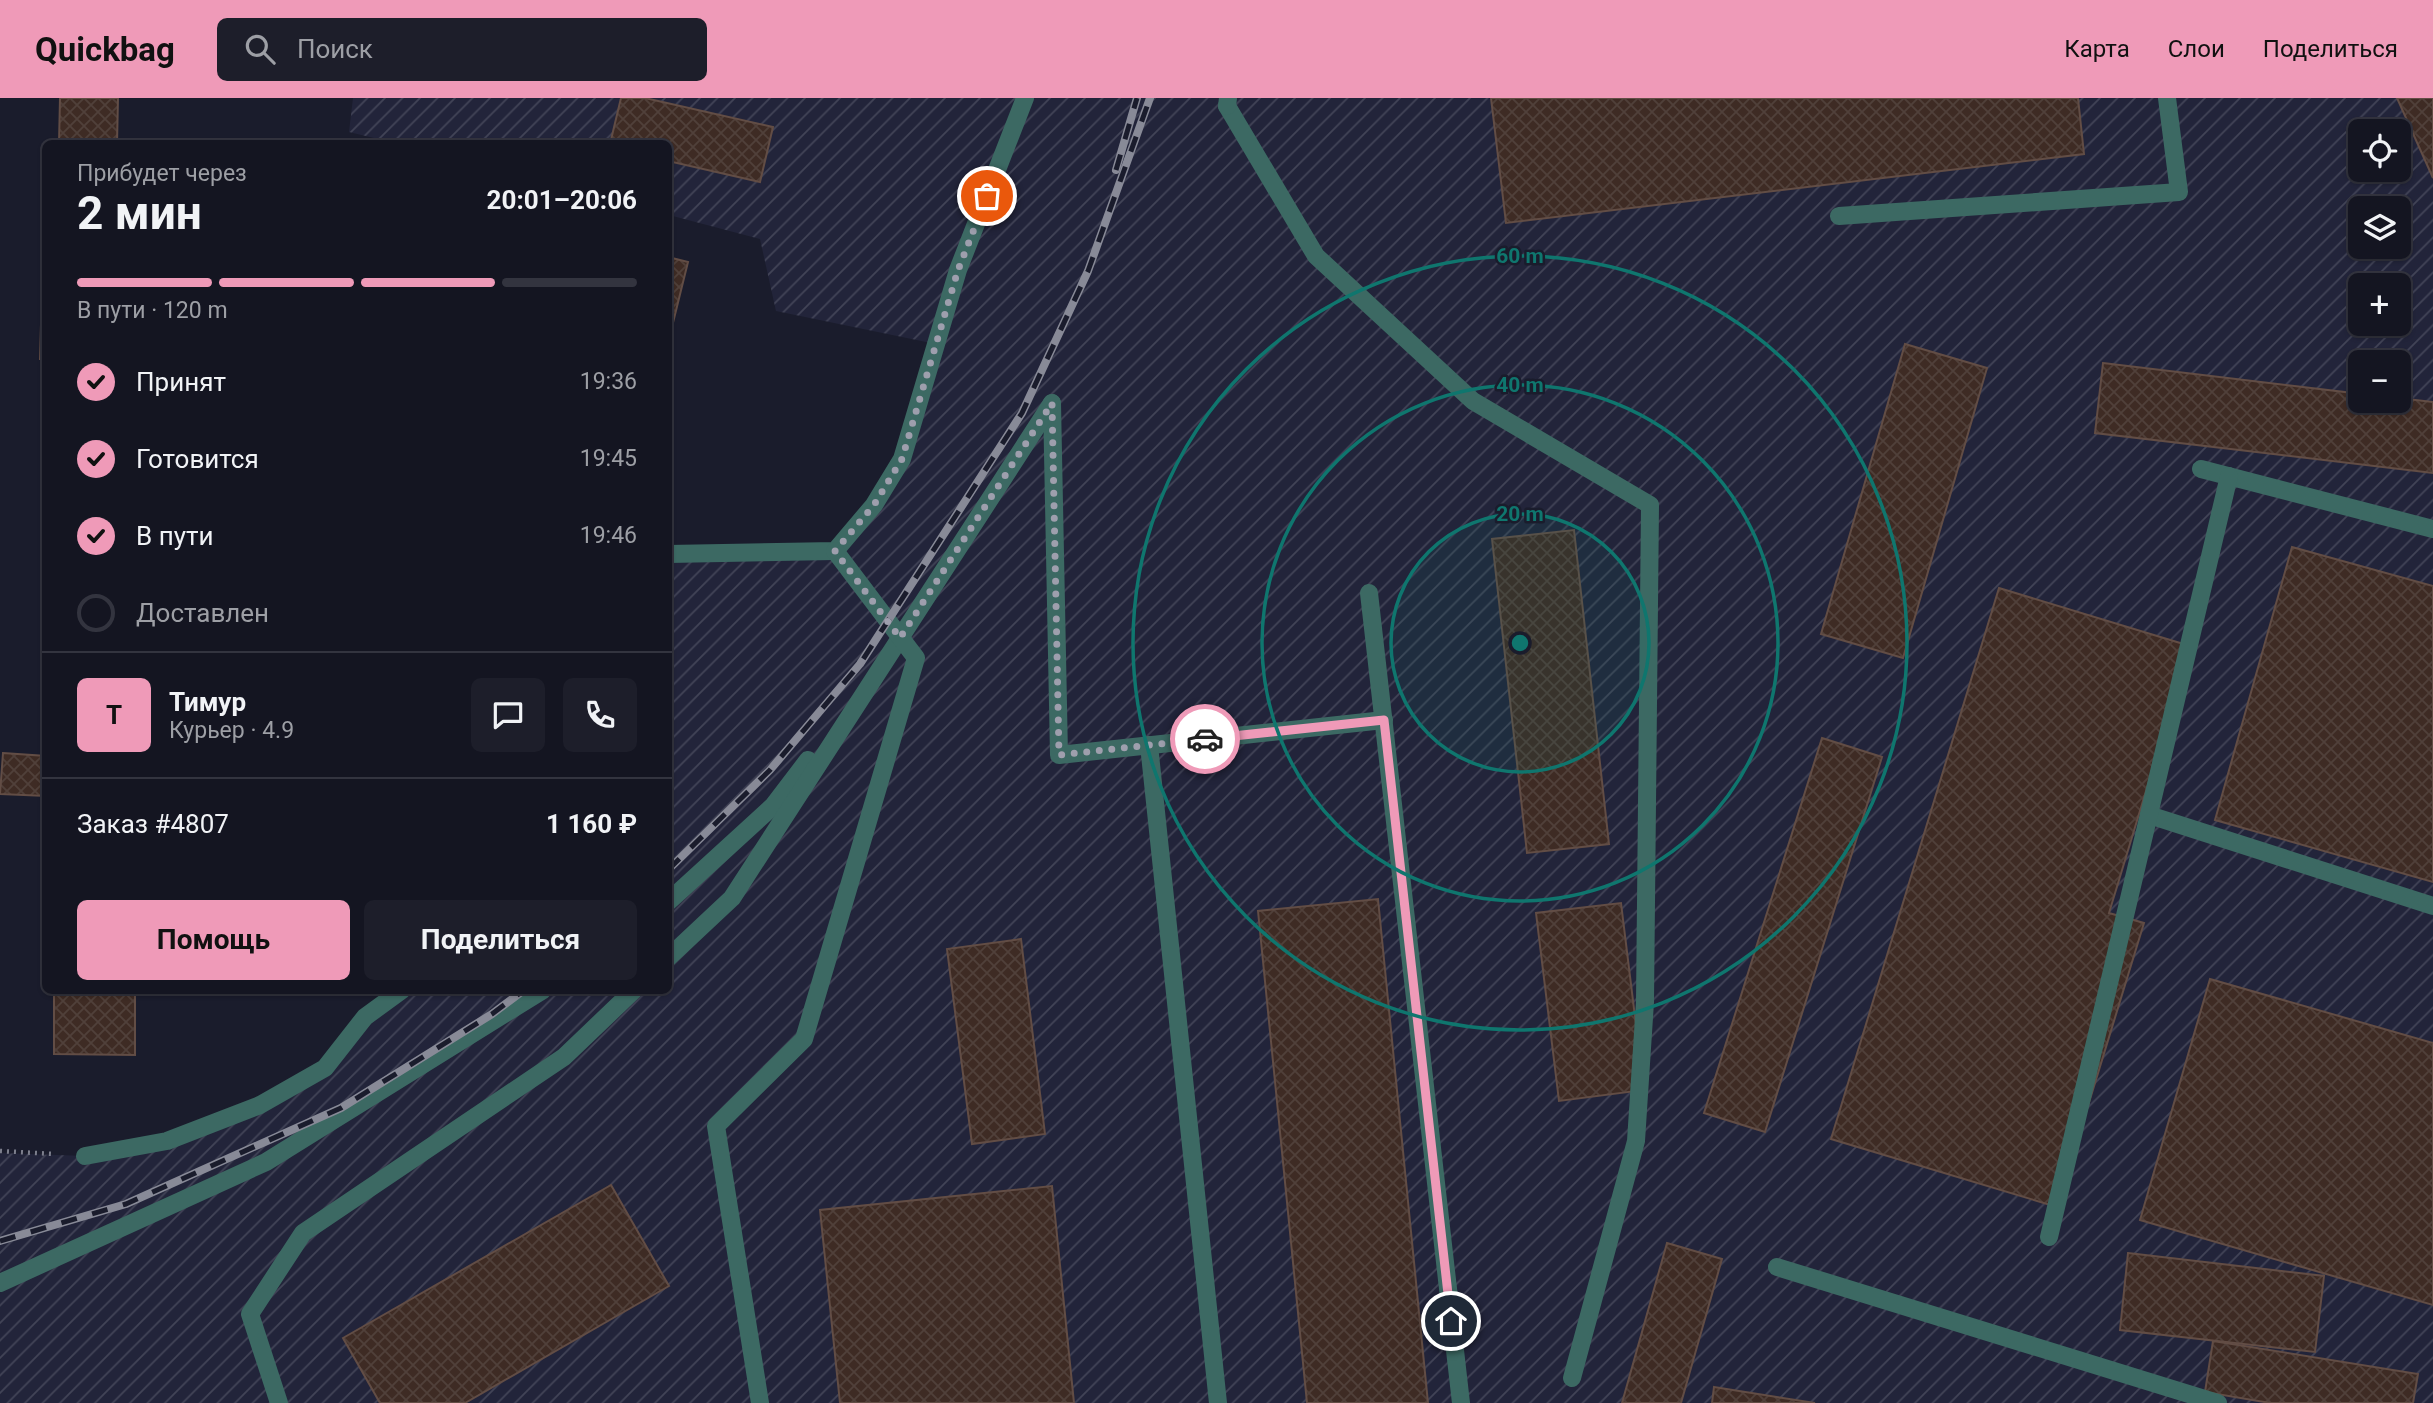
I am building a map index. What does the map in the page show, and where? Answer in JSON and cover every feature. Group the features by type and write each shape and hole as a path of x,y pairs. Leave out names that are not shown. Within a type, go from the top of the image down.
{"lane":[{"path":"672,554 835,551 874,505 902,459 958,270 1025,98"},
{"path":"1839,216 2179,192 2167,98"},
{"path":"1227,102 1317,256 1473,401 1650,505 1645,1002 1636,1141 1572,1378"},
{"path":"672,954 732,898 1052,403 1059,755 1384,720"},
{"path":"2201,469 2433,529"},
{"path":"2049,1237 2229,476"},
{"path":"760,1403 716,1126 804,1039 916,658 895,644 835,551"},
{"path":"1369,593 1461,1403"},
{"path":"672,898 773,806 895,644"},
{"path":"1149,745 1218,1403"},
{"path":"2149,815 2433,906"},
{"path":"85,1156 167,1142 260,1105 325,1068 365,1017 397,994"},
{"path":"0,1283 266,1161 537,994"},
{"path":"279,1403 250,1314 303,1233 564,1057 630,994"},
{"path":"1777,1267 2218,1403"}],"path":[{"path":"0,1151 85,1156"}],"shaded area":[{"path":"353,98 2433,98 2433,1403 0,1403 0,1153 85,1156 167,1141 325,1068 399,994 672,994 672,554 835,551 902,459 936,344 776,311 760,239 672,216 672,140 382,140 349,132"}],"building":[{"path":"60,98 118,98 117,140 59,140"},
{"path":"621,98 645,98 773,127 760,182 672,162 672,140 611,140"},
{"path":"1491,98 2078,98 2084,154 1506,223"},
{"path":"2397,98 2433,98 2433,178 2411,129 2411,119 2406,119"},
{"path":"672,258 688,262 672,327"},
{"path":"41,324 42,359 40,359"},
{"path":"1905,344 1987,368 1903,658 1821,634"},
{"path":"2103,363 2348,392 2348,413 2411,413 2411,399 2433,402 2433,473 2095,433"},
{"path":"1574,530 1609,844 1527,853 1492,539"},
{"path":"2292,547 2433,586 2433,882 2215,820"},
{"path":"1999,588 2190,646 2109,913 2144,923 2057,1207 1831,1139"},
{"path":"1822,738 1882,757 1765,1132 1704,1113"},
{"path":"3,753 42,756 42,796 0,794"},
{"path":"1378,899 1428,1403 1307,1403 1258,911"},
{"path":"1621,903 1644,1090 1559,1101 1536,913"},
{"path":"1021,939 1045,1134 972,1144 947,949"},
{"path":"2210,979 2433,1043 2433,1305 2140,1220"},
{"path":"54,994 135,994 135,1055 54,1054"},
{"path":"611,1185 669,1286 465,1403 380,1403 343,1338"},
{"path":"1052,1186 1074,1403 840,1403 820,1210"},
{"path":"1667,1243 1722,1259 1681,1403 1622,1403"},
{"path":"2128,1253 2324,1276 2315,1352 2120,1330"},
{"path":"2213,1341 2418,1374 2413,1403 2270,1403 2205,1392"},
{"path":"1714,1387 1815,1403 1712,1403"}],"railway":[{"path":"1116,170 1137,98"},
{"path":"672,866 770,770 860,664 1022,413 1088,271 1150,98"},
{"path":"0,1241 126,1204 341,1108 492,1014 519,994"}],"way so far":[{"path":"987,196 958,270 902,459 874,505 835,551 900,638 1052,403 1059,755 1205,739"}],"route":[{"path":"1205,739 1384,720 1451,1321"}]}
